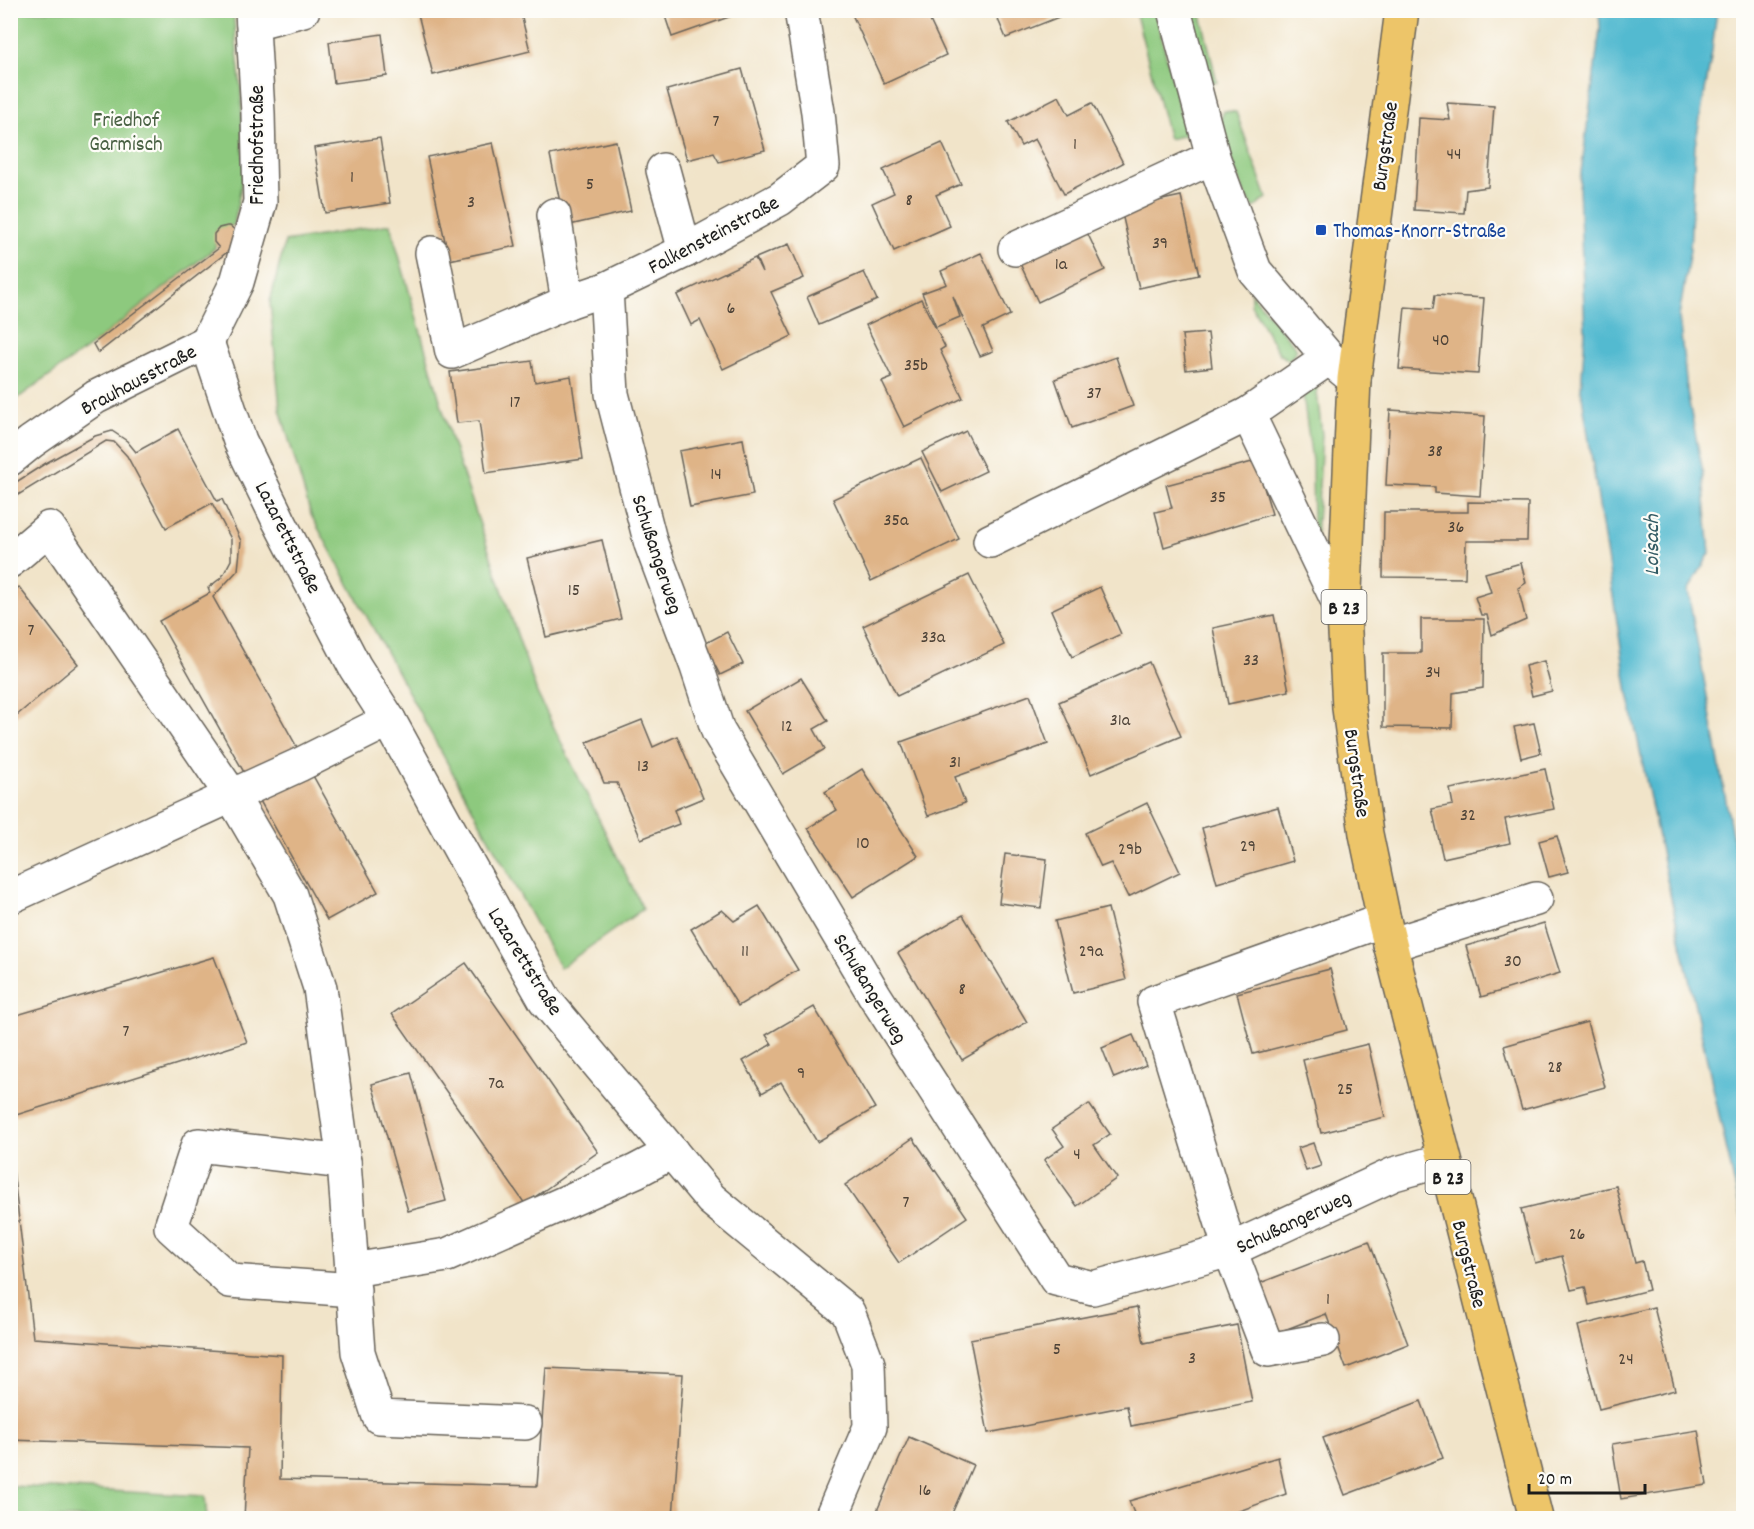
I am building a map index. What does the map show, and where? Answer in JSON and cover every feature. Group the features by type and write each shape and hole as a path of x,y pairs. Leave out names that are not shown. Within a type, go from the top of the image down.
{"main road":[{"name":"Burgstraße","path":"1402,10 1354,379 1344,614 1350,720 1366,834 1387,933 1536,1518"}],"street":[{"path":"252,17 303,10"},
{"name":"Falkensteinstraße","path":"432,253 452,352 568,302 606,289 685,251 780,199 823,166 818,112 801,10"},
{"path":"1174,10 1205,76 1214,157 1254,271 1329,358 1354,379"},
{"name":"Friedhofstraße","path":"207,342 237,282 260,202 252,17"},
{"path":"1015,249 1214,157"},
{"path":"663,170 685,251"},
{"path":"554,215 568,302"},
{"name":"Schußangerweg","path":"606,289 612,394 651,544 697,667 718,731 875,996 1056,1279 1093,1288 1230,1250 1394,1174 1444,1160"},
{"name":"Brauhausstraße","path":"10,459 96,397 207,342"},
{"name":"Lazarettstraße","path":"207,342 240,441 279,521 355,668 389,720 545,1000 711,1199 848,1312 868,1364 870,1427 831,1518"},
{"path":"990,541 1248,414 1329,358"},
{"path":"1248,414 1344,614"},
{"path":"10,561 49,528 232,796 290,896 320,988 344,1162 358,1352 379,1417 525,1423"},
{"path":"10,897 299,765 389,720"},
{"path":"1323,1340 1269,1350 1230,1250 1154,1002 1387,933 1536,899"},
{"path":"344,1162 198,1145 171,1227 231,1281 353,1280 447,1255 636,1171 672,1152"}],"green space":[{"name":"Friedhof Garmisch","path":"11,11 233,11 241,90 244,169 234,225 216,231 215,248 93,344 11,403"},
{"path":"1135,11 1155,11 1186,135 1169,139"},
{"path":"1184,11 1200,11 1217,82 1206,83"},
{"path":"1224,111 1236,112 1267,198 1254,208 1245,195 1218,126"},
{"path":"390,224 451,439 537,693 643,909 560,968 311,515 280,409 270,302 285,242"},
{"path":"1251,293 1297,349 1289,361 1279,353 1251,305"},
{"path":"1316,384 1322,435 1316,540 1313,532 1312,461 1302,387"},
{"path":"11,1486 205,1496 207,1518 11,1518"}],"water":[{"name":"Loisach","path":"1599,11 1717,11 1695,146 1690,250 1679,317 1688,398 1702,467 1710,553 1688,591 1743,895 1743,1223 1628,693 1581,389 1585,332 1579,188 1600,29"}],"building":[{"path":"417,10 520,10 530,51 433,75"},
{"path":"663,10 746,10 746,11 672,37"},
{"path":"850,10 925,10 946,55 884,84"},
{"path":"994,10 1074,10 1074,11 1006,38"},
{"path":"382,34 387,76 334,83 329,42"},
{"path":"742,69 765,150 719,162 714,153 687,160 667,90"},
{"path":"1059,96 1069,115 1092,103 1123,163 1064,194 1035,139 1021,146 1008,122"},
{"path":"1447,103 1494,106 1488,187 1466,190 1464,213 1414,210 1419,118 1450,120"},
{"path":"380,138 390,203 325,213 314,148"},
{"path":"616,141 631,211 565,226 550,155"},
{"path":"493,143 516,246 449,260 427,157"},
{"path":"942,143 961,184 936,195 950,226 894,251 872,203 894,193 883,170"},
{"path":"1181,196 1199,275 1139,288 1121,209"},
{"path":"1083,224 1105,270 1038,302 1016,255"},
{"path":"227,226 236,231 231,249 98,353 93,344 219,248 214,242 214,234 219,228"},
{"path":"789,244 804,278 771,292 792,336 723,369 700,320 691,325 677,295 755,258 762,272 756,258"},
{"path":"981,253 1010,315 983,328 993,351 980,356 953,296 960,317 936,327 922,293 947,284 941,271"},
{"path":"864,272 877,300 819,325 807,297"},
{"path":"1435,295 1484,298 1478,374 1399,369 1405,307 1433,309"},
{"path":"921,299 945,347 940,350 963,398 904,427 882,382 892,378 866,325"},
{"path":"1208,333 1212,367 1186,370 1182,335"},
{"path":"1116,357 1133,406 1072,428 1055,379"},
{"path":"532,361 535,382 571,376 583,459 486,473 479,421 457,423 450,372"},
{"path":"1390,410 1485,416 1480,496 1435,493 1435,487 1386,485"},
{"path":"178,429 217,501 222,499 241,541 238,570 213,597 378,892 327,920 159,621 210,593 208,588 222,577 231,560 231,539 212,503 166,528 127,456 114,442 106,441 10,500 10,486 95,436 112,431 127,441 136,452"},
{"path":"966,431 986,471 942,492 922,452"},
{"path":"743,439 753,495 690,507 679,451"},
{"path":"921,458 959,539 871,581 833,499"},
{"path":"1256,461 1272,514 1164,547 1155,512 1172,508 1166,485"},
{"path":"1468,502 1528,503 1527,541 1466,541 1465,578 1383,577 1384,512 1468,512"},
{"path":"602,540 621,619 546,637 527,558"},
{"path":"1521,563 1526,583 1518,588 1526,620 1492,635 1487,615 1481,615 1475,597 1491,592 1485,573"},
{"path":"969,575 1004,645 897,696 863,626"},
{"path":"19,587 78,664 10,721 10,594"},
{"path":"1100,587 1121,634 1072,657 1051,610"},
{"path":"1274,615 1289,691 1228,704 1213,628"},
{"path":"1421,619 1484,619 1483,688 1453,693 1452,728 1383,727 1383,653 1421,653"},
{"path":"727,632 743,664 720,675 704,644"},
{"path":"1544,661 1552,691 1532,696 1525,666"},
{"path":"1149,662 1181,736 1091,774 1059,702"},
{"path":"801,678 828,721 814,729 825,749 783,774 745,711"},
{"path":"1030,695 1048,744 955,777 965,803 928,816 901,742"},
{"path":"642,720 653,747 677,736 703,798 674,810 679,824 641,839 617,783 604,783 587,742"},
{"path":"1534,723 1541,753 1521,758 1514,727"},
{"path":"862,769 918,856 853,897 808,828 837,810 825,792"},
{"path":"1545,769 1554,809 1505,819 1510,843 1443,858 1432,809 1453,805 1450,789"},
{"path":"1147,803 1180,872 1128,897 1111,863 1101,867 1085,833"},
{"path":"1278,807 1293,861 1217,883 1202,828"},
{"path":"1557,836 1568,872 1549,877 1539,841"},
{"path":"1005,854 1047,859 1041,908 999,903"},
{"path":"759,906 798,970 738,1006 691,929 722,910 734,921"},
{"path":"1108,908 1126,980 1073,993 1055,921"},
{"path":"963,915 1027,1022 962,1060 898,953"},
{"path":"1544,923 1560,973 1481,997 1466,946"},
{"path":"214,957 247,1042 10,1117 10,1017"},
{"path":"466,963 598,1152 525,1204 392,1014"},
{"path":"1330,969 1347,1030 1253,1054 1237,993"},
{"path":"814,1007 875,1108 817,1142 781,1082 762,1093 743,1061 772,1044 766,1035"},
{"path":"1587,1022 1605,1087 1522,1110 1504,1046"},
{"path":"1133,1035 1146,1065 1114,1078 1102,1048"},
{"path":"1368,1044 1385,1117 1321,1133 1303,1060"},
{"path":"411,1073 446,1201 408,1211 372,1084"},
{"path":"1089,1104 1110,1134 1094,1145 1117,1178 1077,1206 1044,1160 1064,1146 1052,1129"},
{"path":"913,1138 967,1217 899,1263 845,1185"},
{"path":"1313,1143 1321,1166 1306,1171 1298,1148"},
{"path":"10,1161 12,1161 33,1338 282,1355 280,1479 537,1486 546,1368 683,1374 673,1518 244,1518 248,1448 10,1440"},
{"path":"1616,1186 1635,1263 1642,1261 1649,1290 1589,1305 1585,1287 1571,1290 1562,1256 1535,1263 1521,1209"},
{"path":"1369,1241 1408,1344 1346,1368 1326,1314 1279,1332 1260,1283"},
{"path":"1137,1307 1144,1343 1237,1325 1252,1402 1131,1426 1127,1406 988,1433 970,1339"},
{"path":"1654,1307 1675,1390 1599,1409 1578,1326"},
{"path":"1421,1401 1443,1458 1345,1495 1323,1438"},
{"path":"1698,1430 1707,1485 1621,1499 1612,1444"},
{"path":"909,1437 973,1465 950,1518 888,1518 876,1513"},
{"path":"1278,1457 1286,1494 1220,1518 1136,1518 1129,1501"}],"place":[{"name":"Thomas-Knorr-Straße","path":"1321,230"}]}
